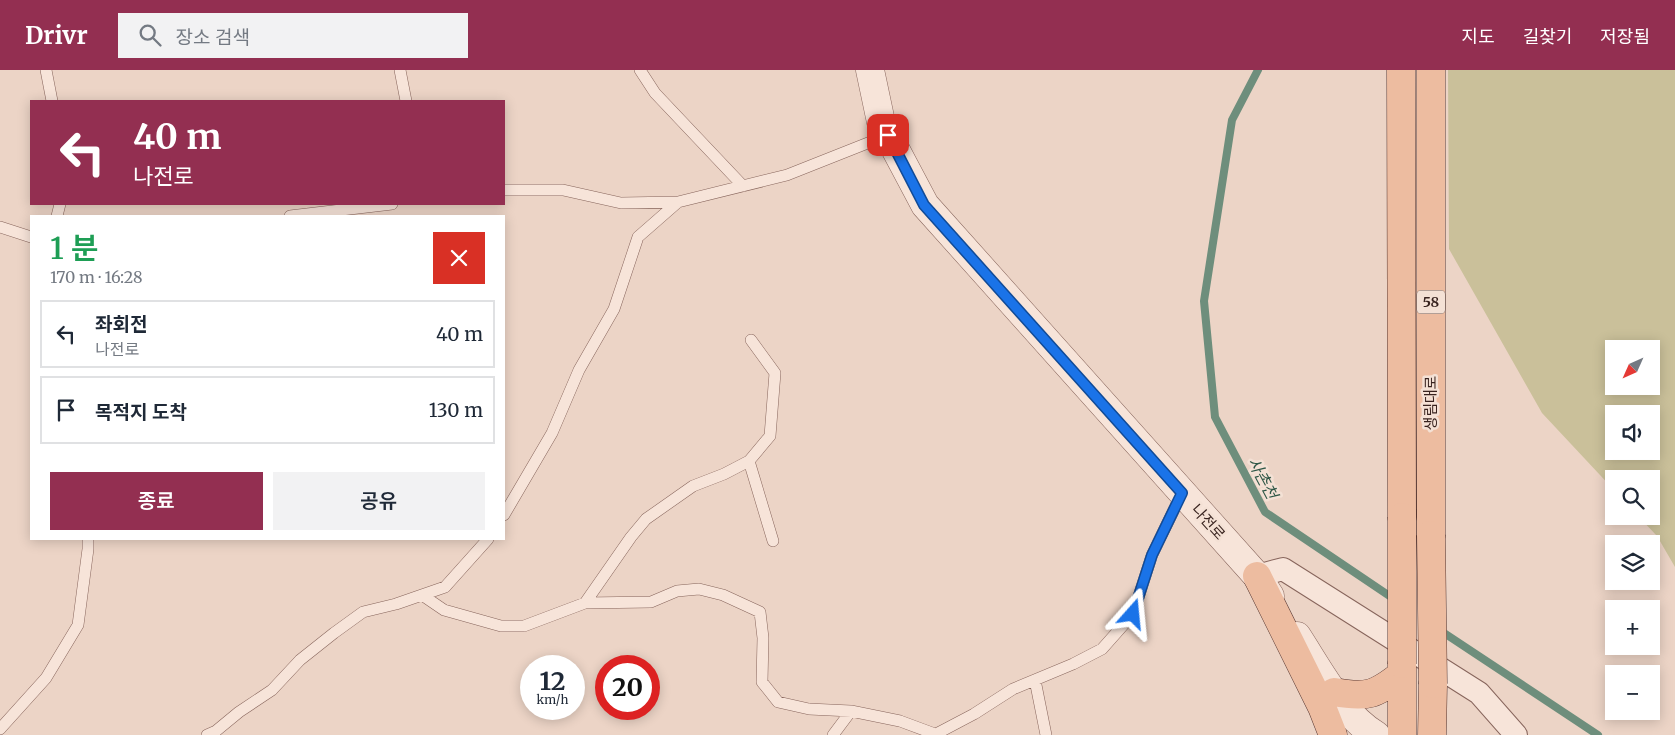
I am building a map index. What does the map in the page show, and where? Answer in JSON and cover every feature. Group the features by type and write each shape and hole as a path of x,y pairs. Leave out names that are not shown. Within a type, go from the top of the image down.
{"main road":[{"name":"생림대로","path":"1401,70 1402,735"},
{"name":"생림대로","path":"1431,70 1432,735"},
{"path":"1257,576 1322,707 1333,735"},
{"path":"1334,692 1354,695 1370,694 1385,687 1402,669"}],"street":[{"name":"나전로","path":"870,70 881,122 924,205 1257,576 1342,704 1367,730 1376,735"},
{"path":"1257,576 1283,569 1479,693 1516,735"}],"lane":[{"path":"46,70 52,100"},
{"path":"400,70 406,100"},
{"path":"640,70 655,93 743,186"},
{"path":"505,190 563,190 621,202 678,202 787,176 888,135"},
{"path":"505,513 552,433 579,370 614,308 638,237 678,202"},
{"path":"298,215 384,205"},
{"path":"0,228 30,237"},
{"path":"585,603 631,537 646,519 693,486 724,474 749,461 770,436 775,373 751,340"},
{"path":"749,461 773,541"},
{"path":"422,595 444,610 501,626 524,626 585,603 651,602 677,591 699,589 723,595 760,612 763,638 762,682 778,702 809,710 851,711 900,721 934,735 974,714 1013,689 1102,650 1133,614 1152,555 1182,493"},
{"path":"2,731 46,678 78,625 88,540"},
{"path":"207,735 216,731 239,712 272,690 300,660 363,612 396,604 445,587 487,540"},
{"path":"1035,680 1046,735"},
{"path":"833,735 851,711"}],"shaded area":[{"path":"1448,70 1675,70 1675,567 1660,541 1660,535 1656,535 1647,525 1660,525 1660,470 1605,470 1605,480 1542,413 1449,249"}],"waterway":[{"name":"사촌천","path":"1258,70 1232,120 1204,301 1215,417 1265,512 1397,601"},
{"name":"사촌천","path":"1438,629 1598,735"}],"route":[{"path":"888,135 924,205 1182,493 1152,555 1133,614"}]}
